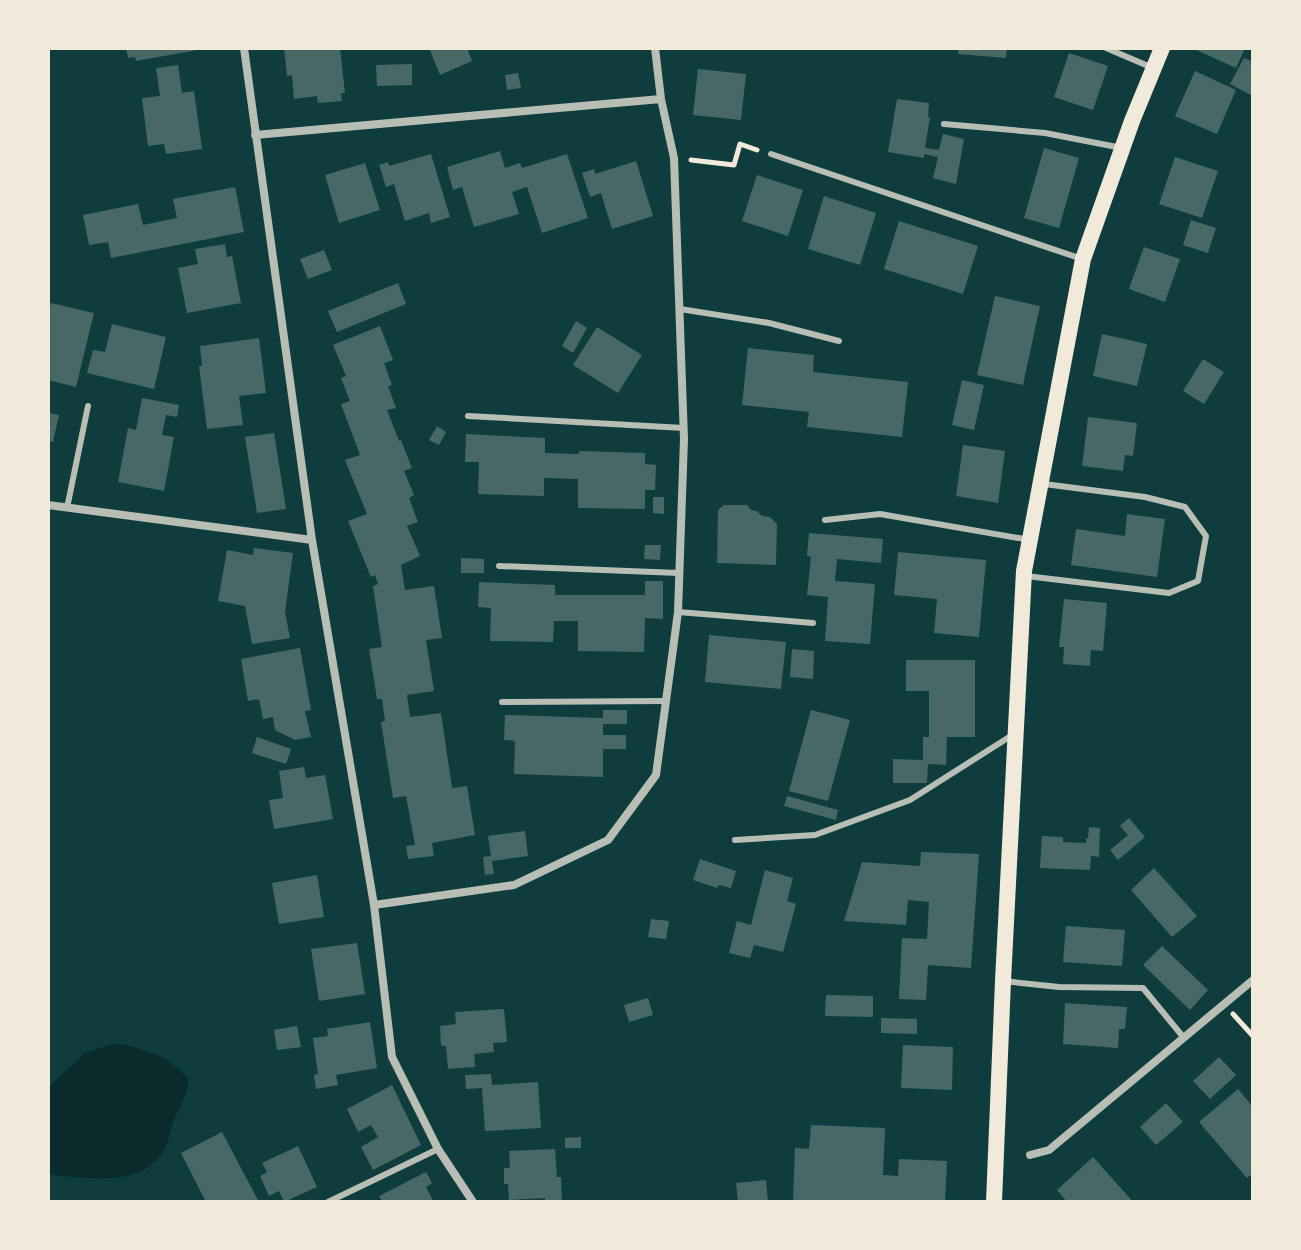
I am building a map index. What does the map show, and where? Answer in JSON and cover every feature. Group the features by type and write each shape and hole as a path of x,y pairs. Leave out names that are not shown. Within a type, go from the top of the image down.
{"main road":[{"path":"994,1202 1024,576 1083,259 1162,48"}],"street":[{"path":"244,48 312,540 374,905 392,1057 438,1149 473,1202"},
{"path":"374,905 514,885 608,840 656,775 678,612 684,428 674,158 661,99 655,48"},
{"path":"255,135 661,99"},
{"path":"48,505 312,540"},
{"path":"1030,1155 1049,1150 1253,980"}],"lane":[{"path":"1106,48 1153,68"},
{"path":"944,124 1045,133 1122,148"},
{"path":"771,154 1083,259"},
{"path":"680,309 769,323 839,341"},
{"path":"67,508 88,406"},
{"path":"468,416 684,428"},
{"path":"1024,576 1169,593 1198,581 1206,536 1185,507 1145,497 1040,484"},
{"path":"825,520 880,514 1030,540"},
{"path":"499,566 679,573"},
{"path":"678,612 813,623"},
{"path":"502,702 665,701"},
{"path":"735,840 815,835 897,805 910,800 1015,733"},
{"path":"1003,981 1059,987 1143,988 1184,1038"},
{"path":"328,1202 438,1149"}],"path":[{"path":"674,158 734,165 740,144 771,154"},
{"path":"1225,1004 1253,1036"}],"water":[{"path":"115,1043 164,1058 188,1079 164,1150 155,1162 128,1176 95,1178 48,1174 48,1088 85,1053"}],"building":[{"path":"126,48 197,50 136,61 135,57 128,58"},
{"path":"284,48 340,48 345,93 341,93 342,101 318,103 317,96 294,99 292,75 287,76"},
{"path":"429,48 467,48 472,61 440,75"},
{"path":"959,48 1007,48 1006,58 958,54"},
{"path":"1192,48 1245,48 1236,68"},
{"path":"1069,53 1108,66 1093,110 1054,97"},
{"path":"1244,58 1253,62 1253,96 1230,84"},
{"path":"412,64 412,85 377,86 376,65"},
{"path":"178,65 182,93 194,91 202,149 166,154 164,144 148,146 142,98 160,96 156,68"},
{"path":"698,69 746,74 741,120 693,115"},
{"path":"1195,71 1236,90 1217,134 1175,116"},
{"path":"518,73 521,88 507,90 505,75"},
{"path":"897,99 929,103 925,148 939,150 943,134 964,139 956,184 933,178 938,157 888,152"},
{"path":"1044,148 1079,158 1059,228 1024,218"},
{"path":"500,151 505,168 520,163 522,168 567,154 588,218 542,233 527,187 512,192 519,214 474,227 462,187 453,190 447,167"},
{"path":"431,154 450,217 431,223 429,213 405,221 394,184 386,187 379,165 388,162 389,166"},
{"path":"1175,157 1218,171 1202,218 1159,204"},
{"path":"636,161 653,216 612,229 601,193 590,197 582,173 594,169 595,174"},
{"path":"365,163 380,210 339,223 325,175"},
{"path":"757,175 803,190 788,236 742,221"},
{"path":"235,187 244,232 111,258 108,242 89,245 83,215 138,204 143,225 177,218 173,199"},
{"path":"824,196 876,213 860,265 808,249"},
{"path":"1191,220 1216,228 1208,253 1183,245"},
{"path":"899,221 978,246 963,294 884,269"},
{"path":"225,244 227,257 232,256 241,303 187,313 178,268 198,264 195,249"},
{"path":"1144,247 1180,259 1165,302 1129,289"},
{"path":"324,250 332,270 308,279 300,259"},
{"path":"398,283 406,304 337,332 328,311"},
{"path":"995,296 1040,306 1023,385 977,375"},
{"path":"51,303 94,313 76,387 48,380 48,316"},
{"path":"576,321 587,328 573,353 562,346"},
{"path":"112,324 166,337 154,389 87,373 93,350 105,352"},
{"path":"380,326 393,360 384,363 396,408 387,410 412,468 404,471 414,495 409,498 418,522 407,526 420,556 401,565 405,590 434,586 442,638 426,640 434,691 407,695 410,717 441,713 452,788 467,786 475,835 432,843 434,856 408,859 406,846 415,845 406,796 393,798 381,722 385,721 382,699 377,699 369,649 382,647 373,586 378,584 375,575 371,577 348,521 367,514 345,460 360,455 341,404 350,401 341,378 346,376 333,345"},
{"path":"597,327 642,355 618,393 573,365"},
{"path":"1102,334 1147,344 1137,386 1093,376"},
{"path":"259,338 266,393 239,396 243,425 207,429 199,366 202,366 200,346"},
{"path":"748,348 814,355 813,372 908,382 902,437 807,427 809,412 742,405"},
{"path":"1203,359 1224,372 1204,404 1183,391"},
{"path":"962,380 984,385 974,430 952,425"},
{"path":"142,398 179,405 177,417 166,415 162,435 174,437 164,491 118,482 128,428 136,430"},
{"path":"48,413 59,415 53,442 48,441"},
{"path":"1088,417 1137,423 1133,456 1125,455 1123,471 1082,466"},
{"path":"437,426 446,432 439,445 429,440"},
{"path":"274,433 286,509 257,513 245,437"},
{"path":"466,434 545,438 545,453 645,453 645,464 656,465 655,490 645,490 645,509 578,508 578,479 544,478 544,496 478,494 479,462 465,462"},
{"path":"963,445 1005,451 998,503 956,496"},
{"path":"653,497 664,497 664,514 653,513"},
{"path":"724,505 747,505 777,524 776,565 717,563 718,510"},
{"path":"1127,514 1165,519 1157,577 1071,565 1076,529 1125,536"},
{"path":"809,533 883,539 881,563 837,559 835,581 875,584 870,644 825,641 828,597 807,595 811,557 807,556"},
{"path":"645,545 661,545 660,560 644,559"},
{"path":"254,548 293,553 285,612 290,638 252,644 245,606 218,601 227,550 253,555"},
{"path":"898,552 986,560 979,637 934,633 937,599 894,595"},
{"path":"461,558 484,559 484,573 461,573"},
{"path":"645,581 663,581 663,619 645,618 644,652 578,651 578,621 554,621 553,642 490,641 491,608 478,607 479,582 555,585 555,595 645,595"},
{"path":"1064,599 1107,603 1103,651 1091,650 1090,666 1063,664 1064,647 1059,647"},
{"path":"709,635 786,642 781,689 705,682"},
{"path":"300,648 311,710 305,711 311,737 295,740 275,730 273,717 263,719 259,699 248,701 241,659"},
{"path":"792,649 814,651 813,679 790,677"},
{"path":"906,660 975,660 975,737 947,737 946,765 928,764 927,783 893,783 893,759 923,760 923,737 929,737 929,691 906,691"},
{"path":"603,710 627,710 627,724 603,724 603,735 626,735 626,749 603,749 603,777 514,774 515,741 504,740 505,715 603,718"},
{"path":"811,710 850,720 828,801 789,791"},
{"path":"257,737 291,749 286,764 252,753"},
{"path":"304,767 306,778 325,775 333,819 274,829 269,800 283,798 279,771"},
{"path":"787,796 838,810 836,820 784,806"},
{"path":"1129,818 1145,837 1118,860 1110,850 1128,835 1120,826"},
{"path":"1089,827 1100,828 1099,857 1091,856 1090,870 1040,868 1042,836 1063,837 1063,842 1086,843"},
{"path":"525,831 528,856 492,861 494,874 485,875 483,857 491,856 488,836"},
{"path":"921,852 979,854 971,968 928,965 926,1000 899,999 902,938 927,939 929,902 908,900 906,925 844,921 862,862 920,866"},
{"path":"700,859 736,871 731,888 719,885 717,888 693,880"},
{"path":"1154,868 1197,916 1172,937 1131,890"},
{"path":"765,870 793,878 787,901 796,904 783,952 754,945 750,958 729,953 737,921 751,925"},
{"path":"317,875 324,917 279,924 272,883"},
{"path":"651,919 669,921 666,939 648,937"},
{"path":"1066,926 1125,930 1122,966 1063,962"},
{"path":"357,943 365,994 319,1001 311,949"},
{"path":"1162,946 1208,990 1190,1010 1143,965"},
{"path":"826,995 873,996 873,1017 825,1016"},
{"path":"648,998 653,1015 629,1022 624,1005"},
{"path":"1065,1003 1127,1007 1125,1029 1119,1029 1118,1048 1063,1044"},
{"path":"504,1009 507,1042 493,1043 494,1052 474,1054 475,1067 448,1069 446,1046 441,1046 440,1026 456,1024 455,1012"},
{"path":"881,1018 917,1019 917,1034 881,1033"},
{"path":"370,1022 377,1068 336,1075 338,1085 316,1089 314,1075 318,1074 313,1038 328,1036 327,1029"},
{"path":"297,1026 301,1047 277,1050 274,1030"},
{"path":"903,1045 953,1047 952,1090 901,1088"},
{"path":"1219,1057 1236,1075 1210,1099 1193,1081"},
{"path":"491,1074 492,1085 538,1082 541,1128 485,1131 482,1088 466,1089 465,1075"},
{"path":"392,1085 421,1145 373,1170 361,1147 378,1137 371,1125 358,1132 347,1109"},
{"path":"1238,1089 1253,1107 1253,1173 1247,1178 1199,1122"},
{"path":"1166,1103 1183,1122 1156,1145 1140,1127"},
{"path":"811,1125 885,1128 883,1175 898,1176 899,1159 947,1161 945,1202 793,1202 795,1148 809,1149"},
{"path":"222,1132 259,1202 206,1202 181,1153"},
{"path":"581,1137 581,1148 565,1148 565,1138"},
{"path":"298,1146 317,1187 284,1202 279,1191 269,1196 260,1176 267,1172 262,1163"},
{"path":"555,1149 562,1202 545,1202 545,1198 509,1200 508,1184 504,1184 504,1168 510,1168 509,1151"},
{"path":"1093,1157 1133,1202 1067,1202 1057,1190"},
{"path":"426,1172 432,1183 426,1187 434,1202 383,1202 379,1196"},
{"path":"766,1180 768,1202 738,1202 736,1183"}]}
